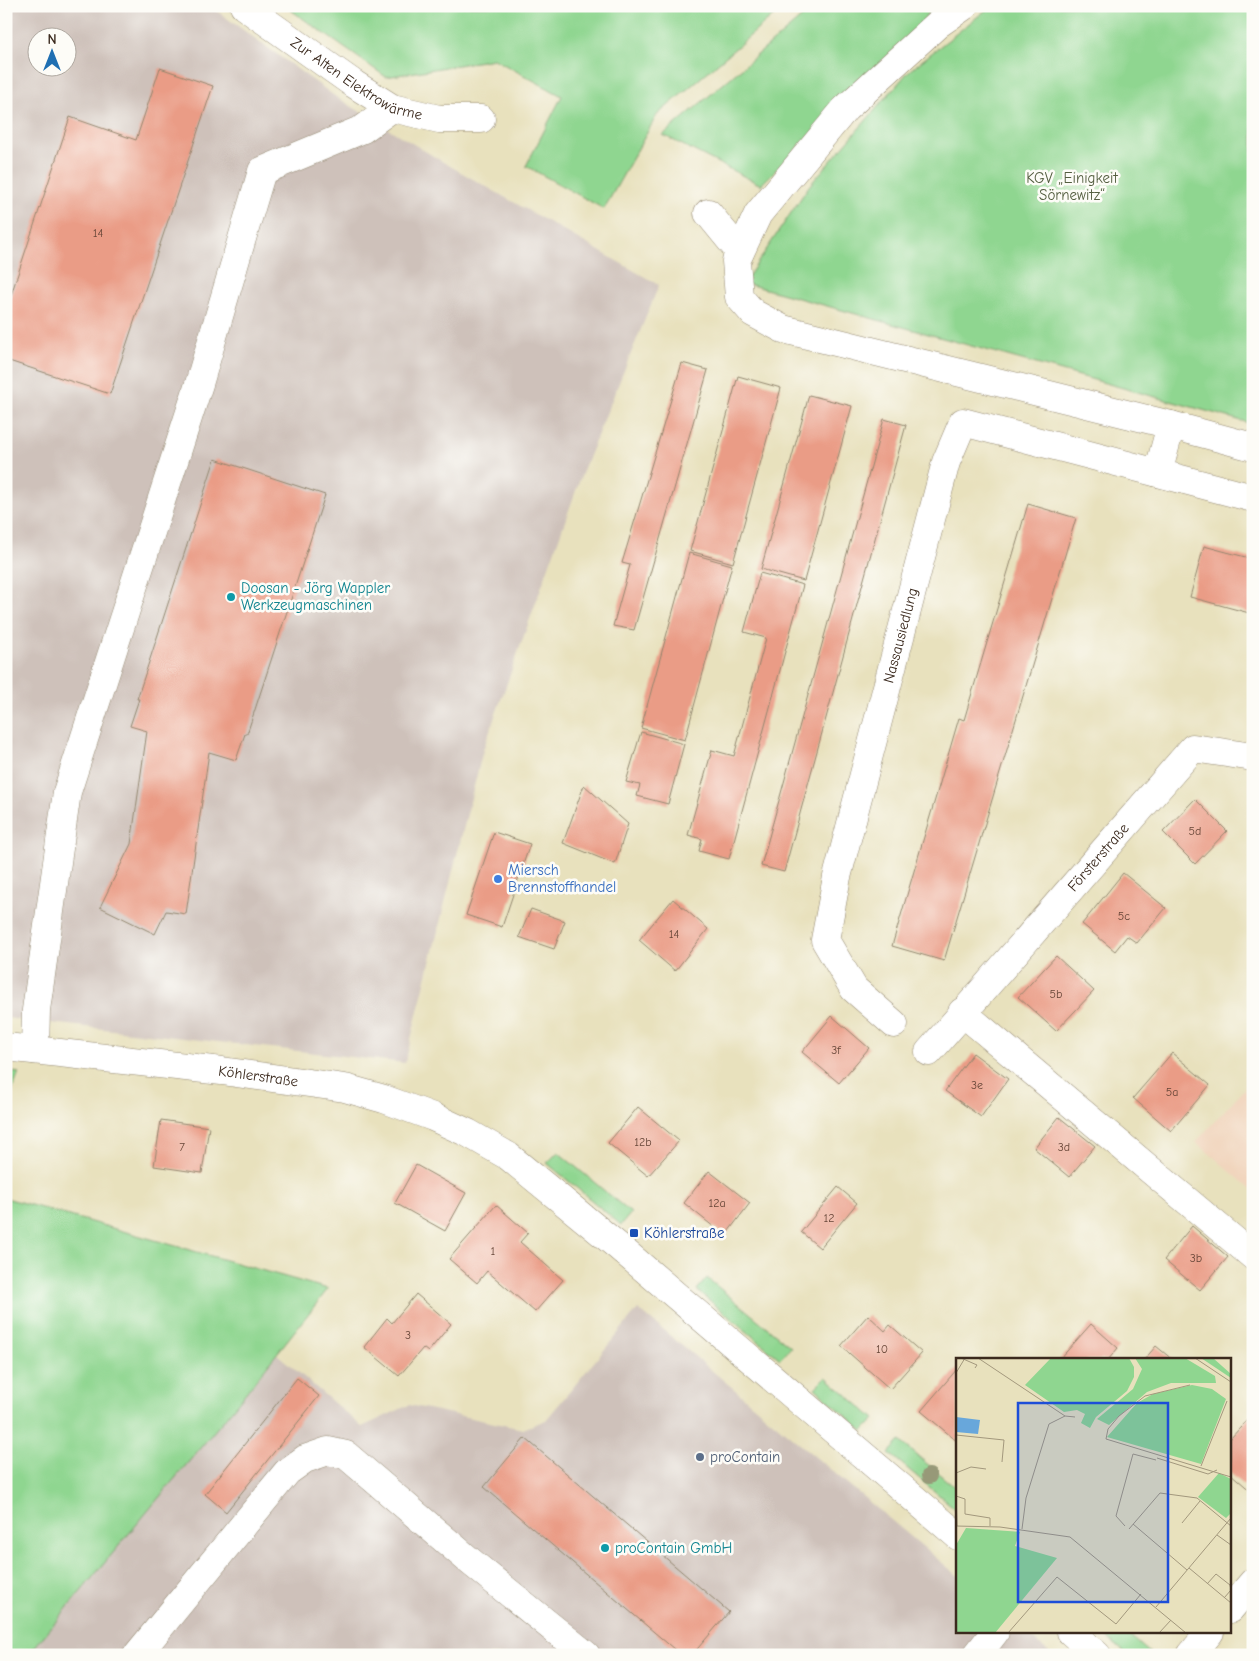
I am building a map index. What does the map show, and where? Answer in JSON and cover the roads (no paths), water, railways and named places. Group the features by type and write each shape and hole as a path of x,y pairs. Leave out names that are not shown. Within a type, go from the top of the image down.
{"street":[{"name":"Zur Alten Elektrowärme","path":"244,6 354,84 392,108 439,119 481,119"},
{"path":"964,6 938,24 845,109 758,214 736,261 739,298 753,313 784,329 1171,425 1253,448"},
{"path":"35,1050 36,1010 67,792 200,384 262,171 363,129 392,108"},
{"path":"708,213 740,252"},
{"name":"Nassausiedlung","path":"894,1024 854,989 825,940 837,878 946,462 963,422 1253,498"},
{"path":"1158,473 1171,425"},
{"name":"Försterstraße","path":"929,1052 1193,748 1253,757"},
{"path":"962,1012 1253,1256"},
{"name":"Köhlerstraße","path":"6,1047 240,1073 345,1088 384,1099 434,1117 468,1134 508,1156 604,1235 956,1534"},
{"path":"137,1655 287,1472 305,1459 328,1451 346,1455 471,1562 586,1655"},
{"path":"1232,1607 1253,1582"},
{"path":"977,1655 994,1634"},
{"path":"1073,1634 1097,1655"},
{"path":"1191,1655 1208,1634"}],"place":[{"name":"Doosan - Jörg Wappler Werkzeugmaschinen","path":"231,597"},
{"name":"Miersch Brennstoffhandel","path":"498,879"},
{"name":"Köhlerstraße","path":"634,1233"},
{"name":"proContain","path":"700,1457"},
{"name":"proContain GmbH","path":"605,1548"}],"park label":[{"name":"KGV „Einigkeit Sörnewitz“","path":"1072,186"}]}
